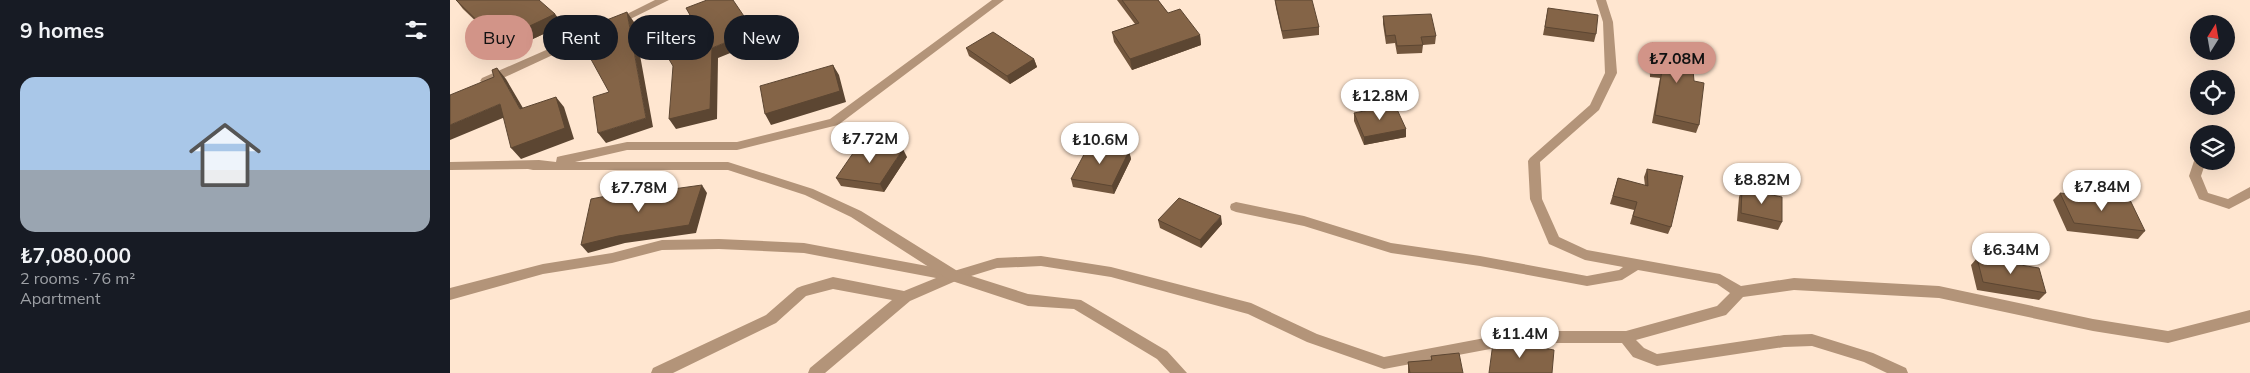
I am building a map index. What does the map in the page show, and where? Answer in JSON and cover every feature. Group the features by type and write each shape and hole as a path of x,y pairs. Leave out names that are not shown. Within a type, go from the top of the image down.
{"street":[{"path":"476,85 664,0"},
{"path":"533,166 627,146 668,144 738,146 834,122 999,0"},
{"path":"1601,0 1608,22 1611,73 1595,107 1534,161 1536,199 1554,240 1585,255 1720,279 1739,292"},
{"path":"450,166 728,166 809,192 856,214 954,276"},
{"path":"2197,170 2195,176 2203,196 2229,204 2250,192"},
{"path":"1236,207 1304,221 1391,248 1480,261 1587,281 1622,275 1636,264"},
{"path":"450,294 543,269 612,258 662,245 718,244 804,248 954,276 1028,300 1076,304 1162,355 1180,373"},
{"path":"816,373 840,350 905,297 954,276 997,262 1041,261 1111,272 1251,309 1312,338 1384,363 1522,337 1626,337 1721,311 1739,292 1794,284 1939,292 2093,325 2168,337 2250,316"},
{"path":"658,373 771,319 802,292 810,289 833,282 905,297"},
{"path":"1626,337 1631,347 1638,354 1657,360 1784,341 1812,340 1868,357 1901,373"}],"building":[{"path":"456,0 539,0 555,14 543,15 543,20 533,24 533,15 471,15"},
{"path":"707,0 733,0 743,15 724,15 724,43 714,47 714,15 690,15 686,8"},
{"path":"1122,0 1158,0 1168,13 1180,9 1200,35 1130,59 1112,32 1139,23"},
{"path":"1275,0 1312,0 1319,27 1282,31"},
{"path":"1548,8 1598,15 1596,34 1545,27"},
{"path":"627,12 628,60 636,60 646,118 598,133 593,97 609,92 591,60 618,60 618,16"},
{"path":"1431,14 1436,36 1421,37 1423,45 1397,46 1395,35 1386,36 1383,16"},
{"path":"993,32 1034,59 1007,76 966,48"},
{"path":"1652,43 1691,48 1694,81 1704,83 1699,125 1655,115 1662,70 1653,69"},
{"path":"669,60 712,60 710,109 669,119 673,66"},
{"path":"833,65 840,91 765,114 760,86"},
{"path":"497,68 520,109 556,97 565,128 511,148 500,104 450,125 450,95 494,77 492,70"},
{"path":"1395,105 1406,129 1364,137 1354,113"},
{"path":"860,143 903,149 880,184 836,178"},
{"path":"1089,145 1129,151 1112,186 1071,179"},
{"path":"1647,169 1683,176 1671,227 1633,216 1637,202 1613,196 1618,178 1648,186"},
{"path":"702,185 689,225 618,236 581,245 591,199 627,192 626,196 660,191 661,193 666,192 666,190"},
{"path":"1742,189 1782,197 1782,222 1741,213"},
{"path":"2060,193 2130,200 2145,231 2074,223"},
{"path":"1179,198 1221,216 1200,240 1158,220"},
{"path":"1977,258 2039,268 2046,293 1983,282"},
{"path":"1506,341 1554,350 1552,373 1489,373 1493,343"},
{"path":"1459,353 1463,373 1410,373 1408,362 1432,360 1431,356"}]}
